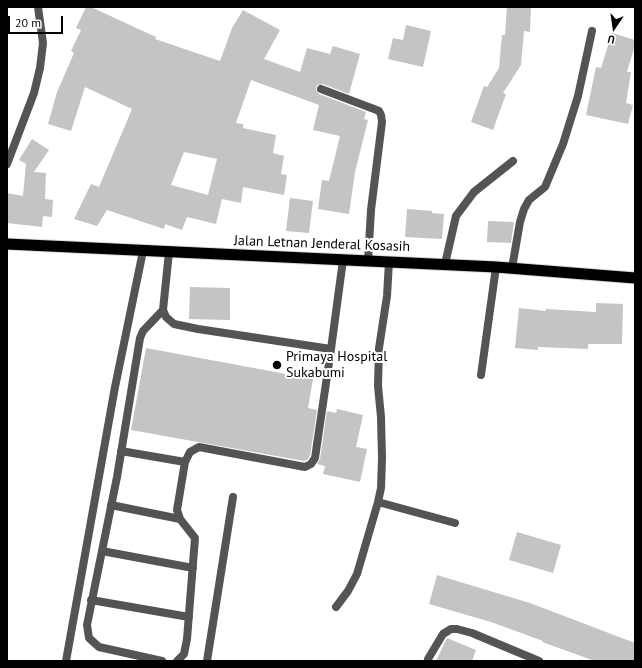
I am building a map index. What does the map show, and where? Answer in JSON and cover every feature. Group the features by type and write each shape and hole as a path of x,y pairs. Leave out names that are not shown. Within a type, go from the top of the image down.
{"highway":[{"name":"Jalan Letnan Jenderal Kosasih","path":"7,244 445,264 635,278"}],"street":[{"path":"7,164 34,92 40,68 43,43 38,7"},
{"path":"512,268 520,222 524,209 529,200 545,187 563,144 578,96 592,31"},
{"path":"321,89 379,111 381,115 382,122 371,210 368,261"},
{"path":"445,264 456,216 474,192 513,161"},
{"path":"66,661 115,387 143,251"},
{"path":"169,252 163,310 166,317 174,324 331,349"},
{"path":"177,661 184,654 187,639 196,538 180,520 178,510 178,500 184,462 190,452 198,447 305,467 312,464 315,458 343,260"},
{"path":"336,606 348,590 357,574 381,488 381,417 378,386 379,348 388,296 389,262"},
{"path":"481,375 496,267"},
{"path":"162,661 99,647 89,638 87,625 112,505 140,338 143,331 163,310"},
{"path":"121,451 184,462"},
{"path":"207,661 233,497"},
{"path":"378,502 455,523"},
{"path":"112,505 180,520"},
{"path":"102,551 193,568"},
{"path":"91,600 189,617"},
{"path":"428,659 443,634 451,629 457,629 472,633 539,661"}],"building":[{"path":"86,7 91,7 156,37 155,39 220,61 232,28 243,10 280,30 264,59 300,72 307,48 330,54 333,46 360,54 349,94 323,84 317,85 316,90 319,94 366,112 364,119 368,120 355,172 349,214 318,209 322,180 329,181 340,136 313,130 319,105 251,80 236,123 243,124 243,128 276,135 273,153 284,156 281,174 287,175 284,195 243,187 241,203 222,199 216,224 187,217 182,230 165,224 164,229 107,210 97,226 74,219 91,184 99,187 132,109 85,87 71,131 48,124 57,92 74,53 71,51 81,30 76,28","holes":["184,152 217,159 208,195 171,185"]},
{"path":"507,7 531,7 530,32 524,31 521,65 503,93 506,94 493,130 471,122 484,86 487,87 499,68 502,35 505,35"},
{"path":"406,25 431,31 423,67 388,59 393,38 403,40"},
{"path":"612,33 635,40 635,45 627,72 631,72 626,103 633,105 628,124 586,115 596,67 601,68"},
{"path":"32,139 49,150 34,172 46,173 45,199 53,200 52,217 43,216 42,227 7,223 7,193 23,196 26,164 19,160"},
{"path":"290,198 313,201 309,233 286,231"},
{"path":"407,209 432,211 432,213 444,214 442,239 405,237"},
{"path":"488,221 514,222 511,243 487,242"},
{"path":"190,287 230,288 230,320 189,319"},
{"path":"596,303 623,304 622,344 588,344 588,349 538,347 538,350 515,348 519,308 546,311 546,309 596,312"},
{"path":"146,348 313,379 308,408 317,410 310,456 304,461 131,430"},
{"path":"337,409 363,415 356,447 367,449 360,482 323,474 325,466 317,464 320,459 327,411 336,413"},
{"path":"517,532 561,545 553,573 509,560"},
{"path":"437,575 530,603 635,643 635,661 595,661 491,622 429,604"},
{"path":"447,638 476,650 472,661 436,661"}],"place":[{"name":"Primaya Hospital Sukabumi","path":"277,365"}]}
